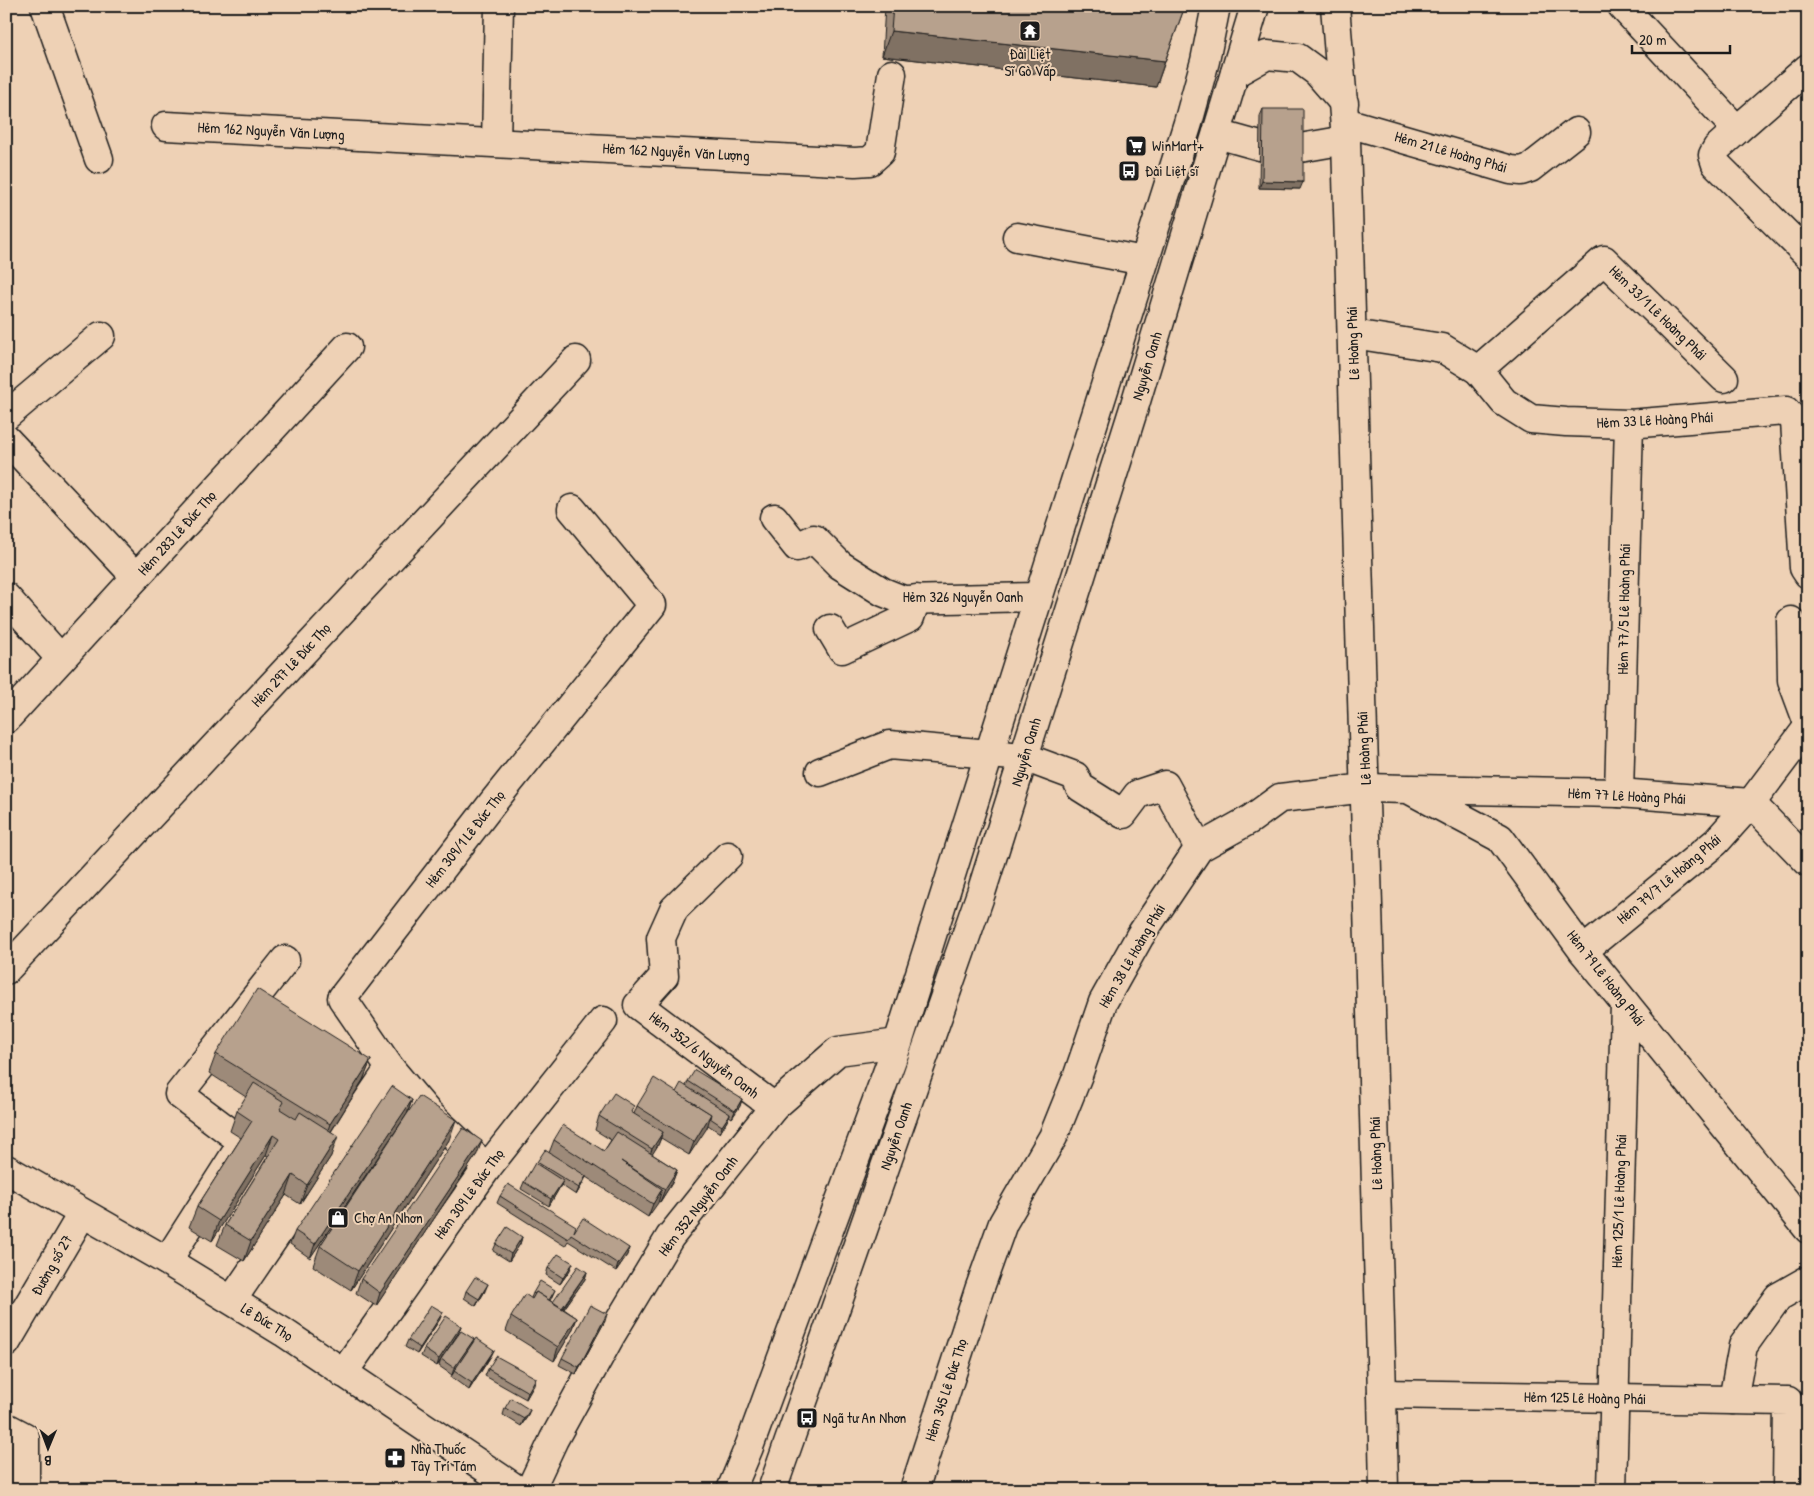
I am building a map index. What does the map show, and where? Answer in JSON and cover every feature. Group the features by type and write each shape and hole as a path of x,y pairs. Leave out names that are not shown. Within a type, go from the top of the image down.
{"street":[{"path":"45,6 99,159"},
{"path":"496,142 499,6"},
{"name":"Nguyễn Oanh","path":"731,1490 749,1447 898,1042 987,755 1188,124 1211,35 1216,6"},
{"name":"Nguyễn Oanh","path":"772,1490 981,893 1130,421 1255,6"},
{"name":"Lê Hoàng Phái","path":"1335,6 1345,122 1353,334 1384,1490"},
{"path":"1622,6 1737,130"},
{"path":"1235,73 1267,55 1298,58 1317,72 1345,122 1300,148"},
{"path":"1807,252 1716,164 1713,155 1717,148 1808,68"},
{"name":"Hẻm 162 Nguyễn Văn Lượng","path":"166,126 855,162 870,161 880,152 892,74"},
{"name":"Hẻm 21 Lê Hoàng Phái","path":"1345,122 1511,170 1521,171 1530,168 1576,132"},
{"path":"1217,134 1260,146"},
{"path":"1017,237 1144,261"},
{"name":"Hẻm 33/1 Lê Hoàng Phái","path":"1478,370 1604,260 1724,378"},
{"name":"Hẻm 33 Lê Hoàng Phái","path":"1353,334 1442,348 1478,370 1504,402 1531,419 1629,424 1786,411 1795,421 1804,568 1808,574"},
{"path":"6,416 101,336"},
{"name":"Hẻm 283 Lê Đức Thọ","path":"6,719 347,347"},
{"name":"Hẻm 297 Lê Đức Thọ","path":"6,970 576,360"},
{"name":"Hẻm 77/5 Lê Hoàng Phái","path":"1619,793 1629,424"},
{"path":"6,439 136,577"},
{"name":"Hẻm 309/1 Lê Đức Thọ","path":"487,1168 428,1113 390,1068 342,998 494,801 652,605 572,510"},
{"name":"Hẻm 326 Nguyễn Oanh","path":"774,518 797,547 814,539 840,565 883,592 903,600 1038,597"},
{"path":"6,597 60,659"},
{"path":"830,629 842,649 910,617 916,600"},
{"path":"1791,621 1792,680 1808,723"},
{"path":"1808,727 1751,803 1808,862"},
{"path":"820,772 889,745 1024,758 1076,776 1080,787 1122,814 1138,794 1165,785 1199,848"},
{"name":"Hẻm 79 Lê Hoàng Phái","path":"1366,788 1408,789 1500,838 1582,951 1806,1224"},
{"name":"Hẻm 38 Lê Hoàng Phái","path":"979,1290 1003,1223 1053,1137 1078,1075 1103,1002 1140,936 1199,848 1251,819 1280,798 1366,788"},
{"name":"Hẻm 77 Lê Hoàng Phái","path":"1408,789 1619,793 1751,803"},
{"name":"Hẻm 79/7 Lê Hoàng Phái","path":"1582,951 1716,842 1751,803"},
{"name":"Hẻm 352/6 Nguyễn Oanh","path":"728,856 674,909 661,938 664,976 638,1006 774,1107"},
{"path":"167,1261 243,1142 179,1094 285,960"},
{"name":"Hẻm 125/1 Lê Hoàng Phái","path":"1612,1490 1625,1003"},
{"name":"Hẻm 309 Lê Đức Thọ","path":"343,1373 487,1168 603,1021"},
{"name":"Hẻm 352 Nguyễn Oanh","path":"530,1490 554,1439 611,1335 670,1237 774,1107 838,1051 898,1042"},
{"path":"232,1300 390,1068"},
{"name":"Lê Đức Thọ","path":"6,1169 232,1300 518,1490"},
{"name":"Đường số 27","path":"6,1343 82,1214"},
{"path":"1733,1400 1743,1346 1778,1297 1808,1280"},
{"name":"Hẻm 345 Lê Đức Thọ","path":"914,1490 979,1290"},
{"name":"Hẻm 125 Lê Hoàng Phái","path":"1382,1394 1788,1401 1787,1490"},
{"path":"6,1427 25,1437 25,1490"}],"building":[{"name":"Đài Liệt Sĩ Gò Vấp","path":"893,6 1185,6 1165,61 891,31"},
{"path":"1263,109 1303,109 1303,182 1262,181"},
{"path":"257,989 371,1060 330,1124 216,1054"},
{"path":"695,1070 742,1099 735,1111 688,1081"},
{"path":"654,1078 711,1114 694,1142 637,1106"},
{"path":"254,1083 284,1102 280,1109 296,1119 300,1112 338,1136 307,1185 293,1175 251,1241 225,1225 279,1139 273,1135 219,1221 197,1207 252,1121 237,1111"},
{"path":"681,1083 730,1114 722,1126 710,1118 711,1114 676,1092"},
{"path":"392,1086 412,1100 315,1244 295,1231"},
{"path":"614,1093 634,1106 631,1112 663,1132 652,1149 599,1116"},
{"path":"419,1096 456,1120 358,1271 320,1246"},
{"path":"563,1125 604,1151 617,1132 677,1170 665,1189 621,1161 662,1189 653,1204 554,1140"},
{"path":"463,1128 482,1141 380,1293 361,1279"},
{"path":"545,1150 586,1176 579,1188 537,1162"},
{"path":"535,1163 563,1181 551,1199 524,1182"},
{"path":"508,1184 576,1226 574,1232 583,1218 629,1248 618,1264 571,1234 568,1239 500,1196"},
{"path":"507,1227 522,1237 511,1254 496,1244"},
{"path":"558,1254 573,1263 563,1278 548,1268"},
{"path":"578,1266 587,1272 562,1308 553,1302"},
{"path":"475,1277 488,1284 479,1299 466,1291"},
{"path":"540,1281 555,1290 549,1300 536,1292 535,1294 533,1293"},
{"path":"536,1292 577,1318 558,1347 511,1317 525,1294 532,1299"},
{"path":"431,1305 443,1312 420,1348 408,1340"},
{"path":"590,1305 607,1314 579,1367 562,1358"},
{"path":"446,1316 461,1326 439,1359 424,1349"},
{"path":"461,1331 474,1339 454,1368 441,1359"},
{"path":"476,1338 494,1350 472,1383 454,1371"},
{"path":"496,1356 536,1378 528,1392 488,1369"},
{"path":"511,1398 530,1410 524,1419 505,1408"}],"place":[{"name":"Đài Liệt Sĩ Gò Vấp","path":"1030,31"},
{"name":"WinMart+","path":"1136,146"},
{"name":"Đài Liệt sĩ","path":"1129,171"},
{"name":"Chợ An Nhơn","path":"338,1218"},
{"name":"Ngã tư An Nhơn","path":"807,1418"},
{"name":"Nhà Thuốc Tây Trí Tám","path":"395,1458"}]}
